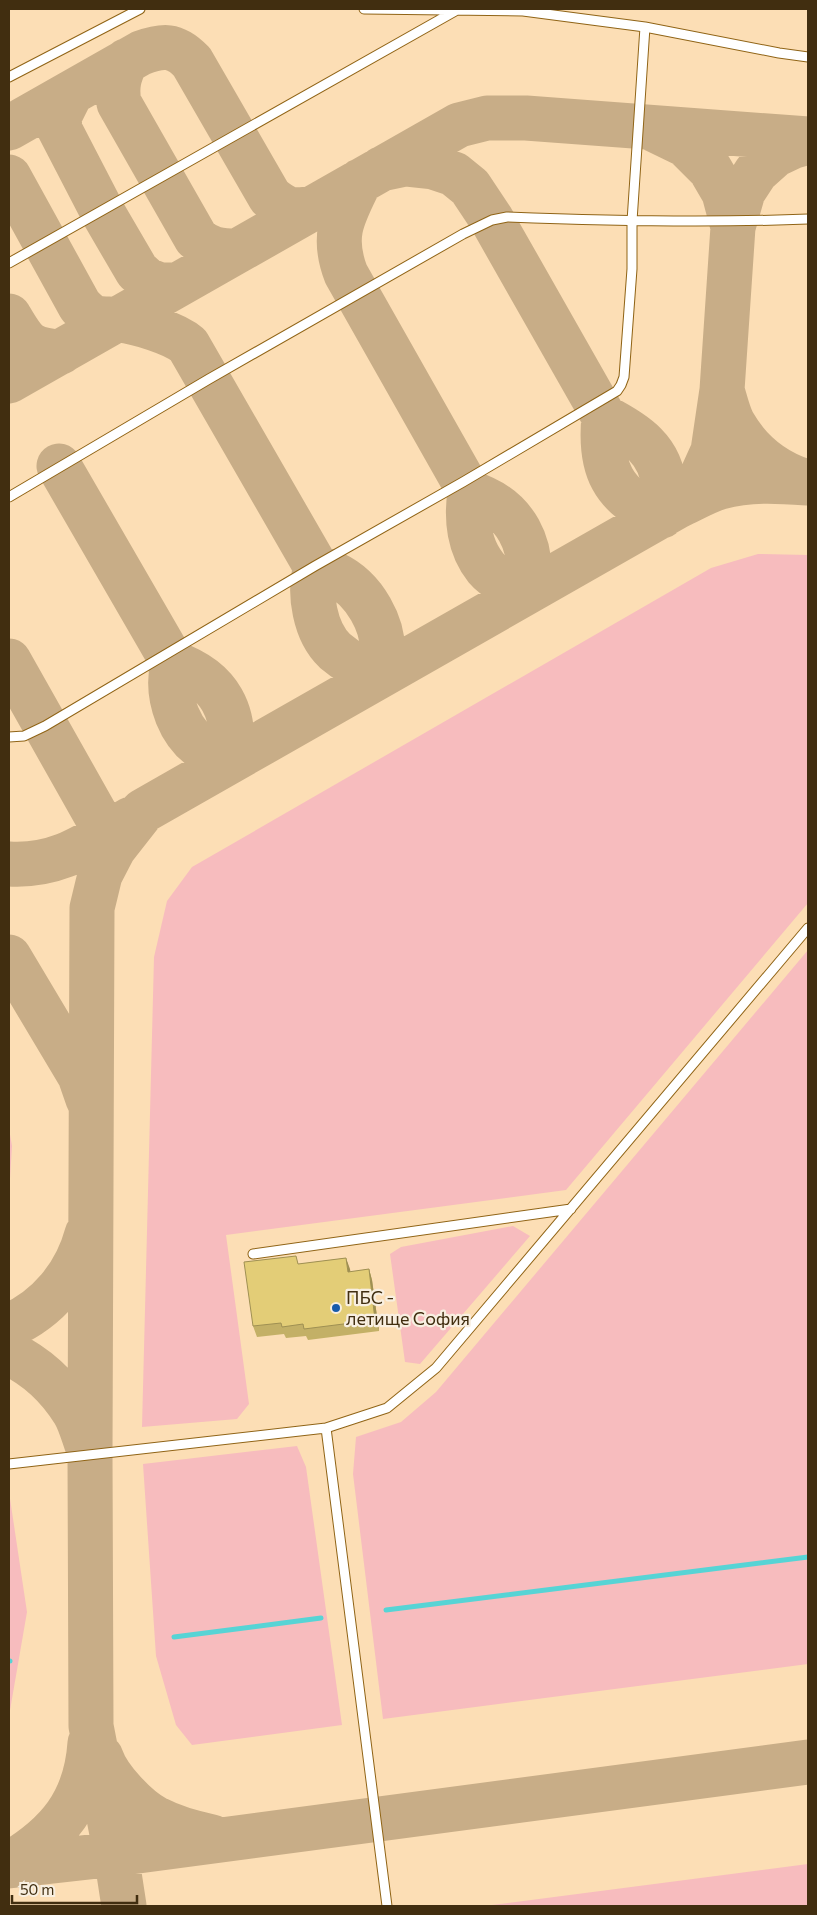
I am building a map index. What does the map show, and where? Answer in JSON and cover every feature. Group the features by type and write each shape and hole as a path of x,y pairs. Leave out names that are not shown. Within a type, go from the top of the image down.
{"lane":[{"path":"9,77 140,9"},
{"path":"364,9 523,12 645,28 808,57"},
{"path":"9,263 457,10"},
{"path":"9,737 24,736 45,726 315,566 464,482 616,391 624,377 645,28"},
{"path":"9,496 203,382 463,234 492,220 508,217 632,222 735,222 808,219"},
{"path":"9,1464 326,1428 387,1408 436,1368 808,928"},
{"path":"253,1254 571,1210"},
{"path":"326,1428 387,1906"}],"shaded area":[{"path":"758,554 808,555 808,903 566,1190 226,1235 249,1404 237,1419 142,1427 154,957 167,901 192,867 711,568"},
{"path":"808,950 808,1664 383,1719 353,1474 356,1437 401,1422 436,1392"},
{"path":"9,1129 12,1146 9,1195"},
{"path":"513,1226 530,1236 420,1364 405,1362 390,1254 401,1247"},
{"path":"297,1446 306,1467 342,1725 192,1745 176,1725 156,1656 143,1464"},
{"path":"9,1492 27,1612 9,1716"},
{"path":"808,1864 808,1906 484,1906"}],"building":[{"path":"296,1256 298,1264 346,1258 348,1272 369,1269 375,1320 304,1329 303,1324 282,1327 281,1323 253,1326 244,1262"}],"waterway":[{"path":"386,1610 808,1557"},
{"path":"174,1637 321,1618"}],"taxiway":[{"path":"9,128 141,53 162,48 174,49 192,62 270,197 290,209 313,208"},
{"path":"126,61 119,81 119,103 196,238 215,249 237,251"},
{"path":"71,93 60,115 59,128 102,211 137,271 147,280 160,285 177,285"},
{"path":"9,381 459,125 487,118 526,118 808,139"},
{"path":"653,129 686,145 710,169 724,193 733,227"},
{"path":"678,506 699,482 713,451 722,390 733,227 743,192 756,172 775,155 808,142"},
{"path":"381,169 405,164 433,167 454,174 470,187 492,220 604,417 636,436 645,444 658,463 664,488 662,516 645,509 631,500 612,479 604,451 604,417"},
{"path":"9,177 80,306 84,310 95,317 127,321 155,329 174,336 188,345 316,567 345,580 371,609 380,633 382,646 382,660 378,677 355,666 340,655 322,634 313,600 316,567"},
{"path":"360,181 344,216 339,237 339,248 346,274 470,493 486,499 500,508 511,518 519,530 525,544 528,559 527,592 505,583 486,568 480,560 470,532 468,513 470,493"},
{"path":"9,316 19,333 34,347 61,352"},
{"path":"722,390 733,423 754,451 772,466 804,481"},
{"path":"59,466 173,663 203,678 214,688 222,700 228,713 231,728 230,761 214,755 201,747 183,727 173,703 171,689 173,663"},
{"path":"124,1906 116,1854 91,1726 92,908 100,875 114,848 143,811 678,506 709,491 731,484 764,481 808,483"},
{"path":"9,661 106,833"},
{"path":"9,864 44,862 73,852 131,819"},
{"path":"9,957 80,1076 88,1099"},
{"path":"9,1326 36,1310 58,1289 76,1263 87,1234"},
{"path":"9,1353 28,1364 54,1385 76,1416 87,1445"},
{"path":"9,1864 42,1841 66,1815 76,1800 83,1783 90,1743"},
{"path":"101,1757 110,1774 124,1792 149,1814 177,1828 212,1837"},
{"path":"9,1866 116,1854 808,1762"}],"place":[{"name":"ПБС - летище София","path":"336,1308"}]}
